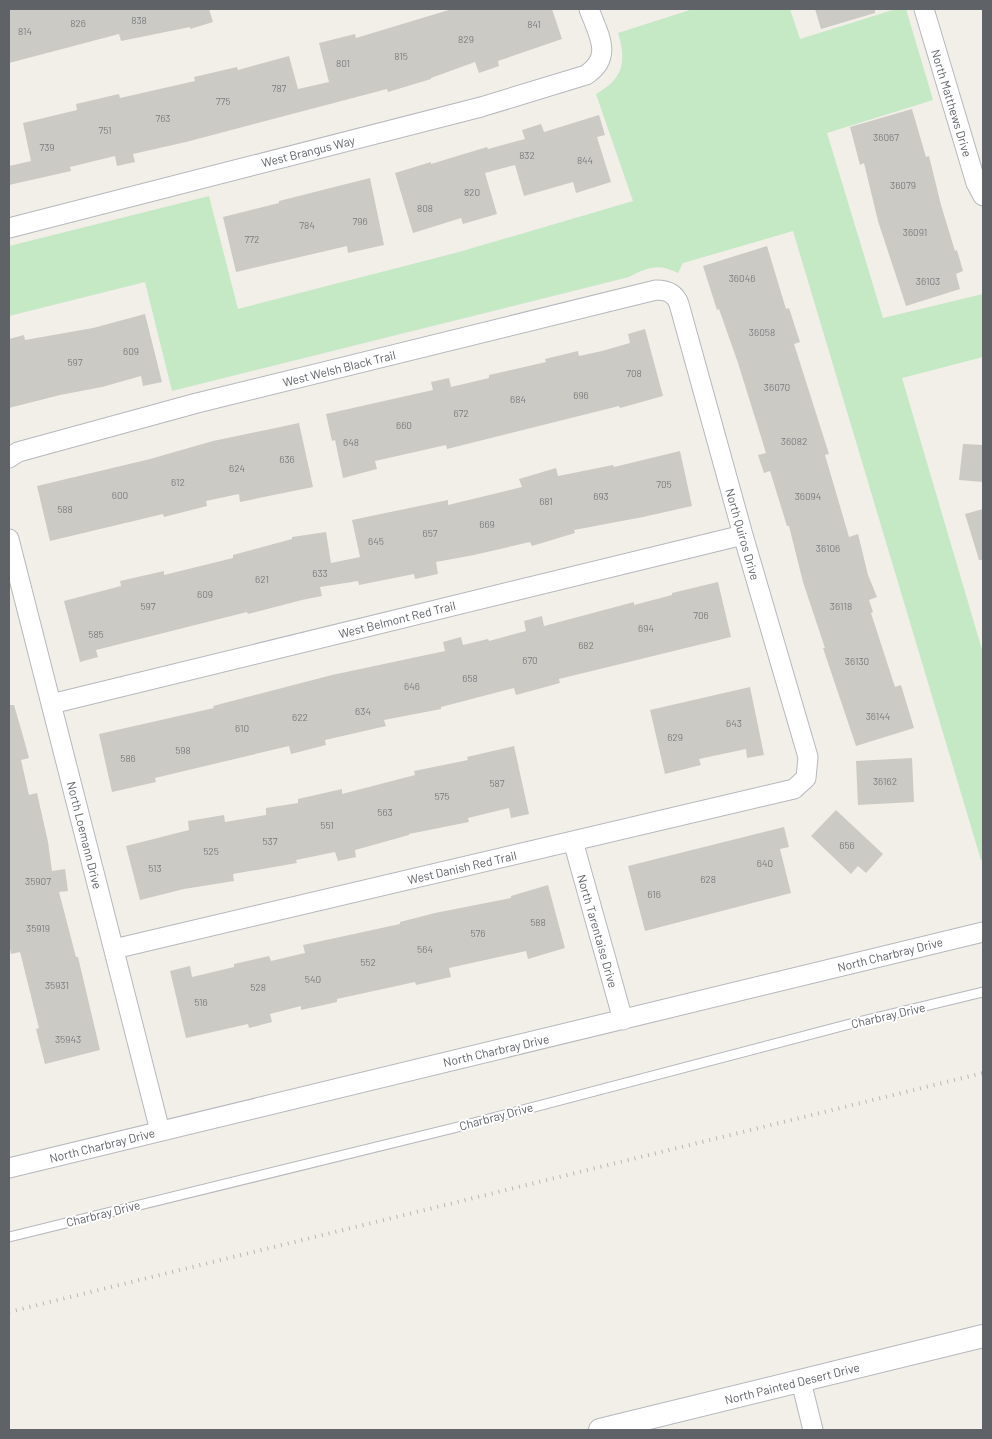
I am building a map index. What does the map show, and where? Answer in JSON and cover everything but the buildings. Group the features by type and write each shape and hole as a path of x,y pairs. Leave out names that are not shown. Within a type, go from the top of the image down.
{"street":[{"name":"West Brangus Way","path":"9,228 481,107 586,75 595,69 600,62 602,53 601,44 589,9"},
{"name":"North Matthews Drive","path":"924,9 976,183 983,196"},
{"name":"West Welsh Black Trail","path":"9,458 18,452 207,401 656,290 671,293"},
{"name":"North Quiros Drive","path":"671,293 679,304 743,535 808,757 806,778"},
{"name":"West Belmont Red Trail","path":"51,704 743,535"},
{"name":"North Loemann Drive","path":"9,539 160,1131"},
{"name":"West Danish Red Trail","path":"114,949 794,789 806,778"},
{"name":"North Tarentaise Drive","path":"573,841 623,1020"},
{"name":"North Charbray Drive","path":"9,1168 983,932"},
{"name":"North Painted Desert Drive","path":"600,1430 983,1336"},
{"path":"801,1381 813,1430"}],"lane":[{"name":"Charbray Drive","path":"9,1237 462,1126 846,1025 983,992"}],"green space":[{"path":"693,9 790,9 800,39 896,9 906,9 933,100 827,133 883,318 983,294 983,357 902,378 983,653 983,860 981,860 793,231 683,263 678,273 659,267 647,269 629,277 172,391 145,282 9,316 9,246 209,196 238,309 459,252 633,201 596,94 612,82 620,69 622,53 618,33"}],"railway":[{"path":"9,1312 983,1073"}]}
